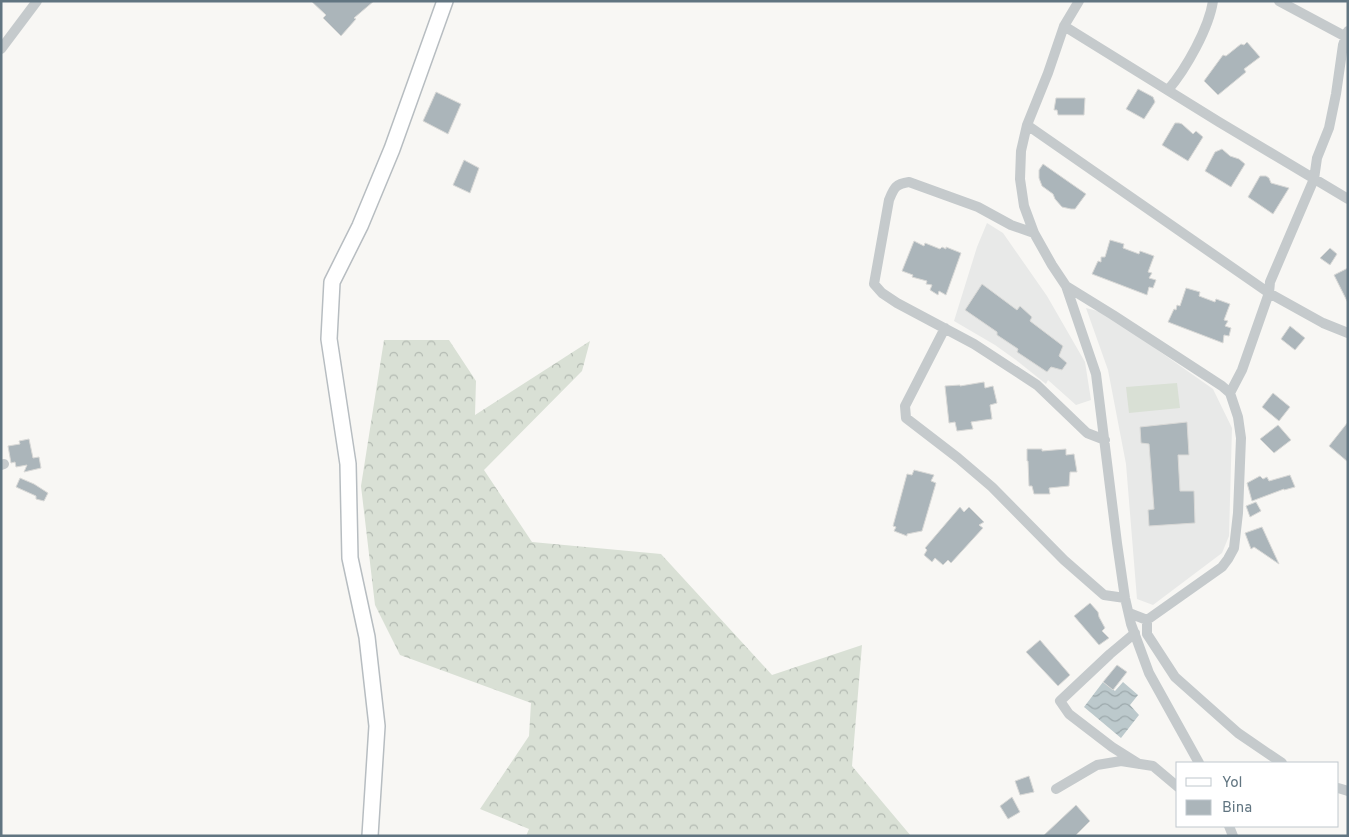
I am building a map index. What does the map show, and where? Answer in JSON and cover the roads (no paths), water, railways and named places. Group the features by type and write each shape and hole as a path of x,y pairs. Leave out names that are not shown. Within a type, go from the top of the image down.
{"street":[{"path":"1,49 37,1"},
{"path":"370,836 377,726 368,637 350,558 348,464 329,339 332,282 360,226 392,149 445,1"},
{"path":"1079,1 1064,26 1027,125 1021,151 1020,179 1024,206 1034,233 1066,286 1096,374 1116,543 1125,598 1135,633 1149,673 1198,762"},
{"path":"1168,90 1179,77 1194,49 1211,14 1213,1"},
{"path":"1230,393 1242,370 1269,294 1270,282 1314,179 1317,158 1329,128 1343,45 1347,35 1279,1"},
{"path":"1064,26 1348,199"},
{"path":"1027,125 1269,294 1323,324 1348,333"},
{"path":"1034,233 1011,225 978,207 909,182 900,183 894,188 889,200 874,284 882,294 974,344 1037,385 1087,432 1105,440"},
{"path":"1066,286 1222,386 1230,393 1238,417 1241,438 1238,514 1234,548 1222,567 1147,620"},
{"path":"945,328 904,406 906,418 958,458 992,488 1064,560 1104,595 1125,598"},
{"path":"1129,613 1147,620"},
{"path":"1147,620 1147,634 1175,677 1238,733 1281,762"},
{"path":"1135,633 1060,701 1070,714 1112,748 1139,764"},
{"path":"1056,788 1097,765 1121,761 1153,766 1176,785"}],"water":[{"path":"1103,682 1115,691 1123,682 1138,695 1130,705 1139,715 1121,738 1084,707"}]}
